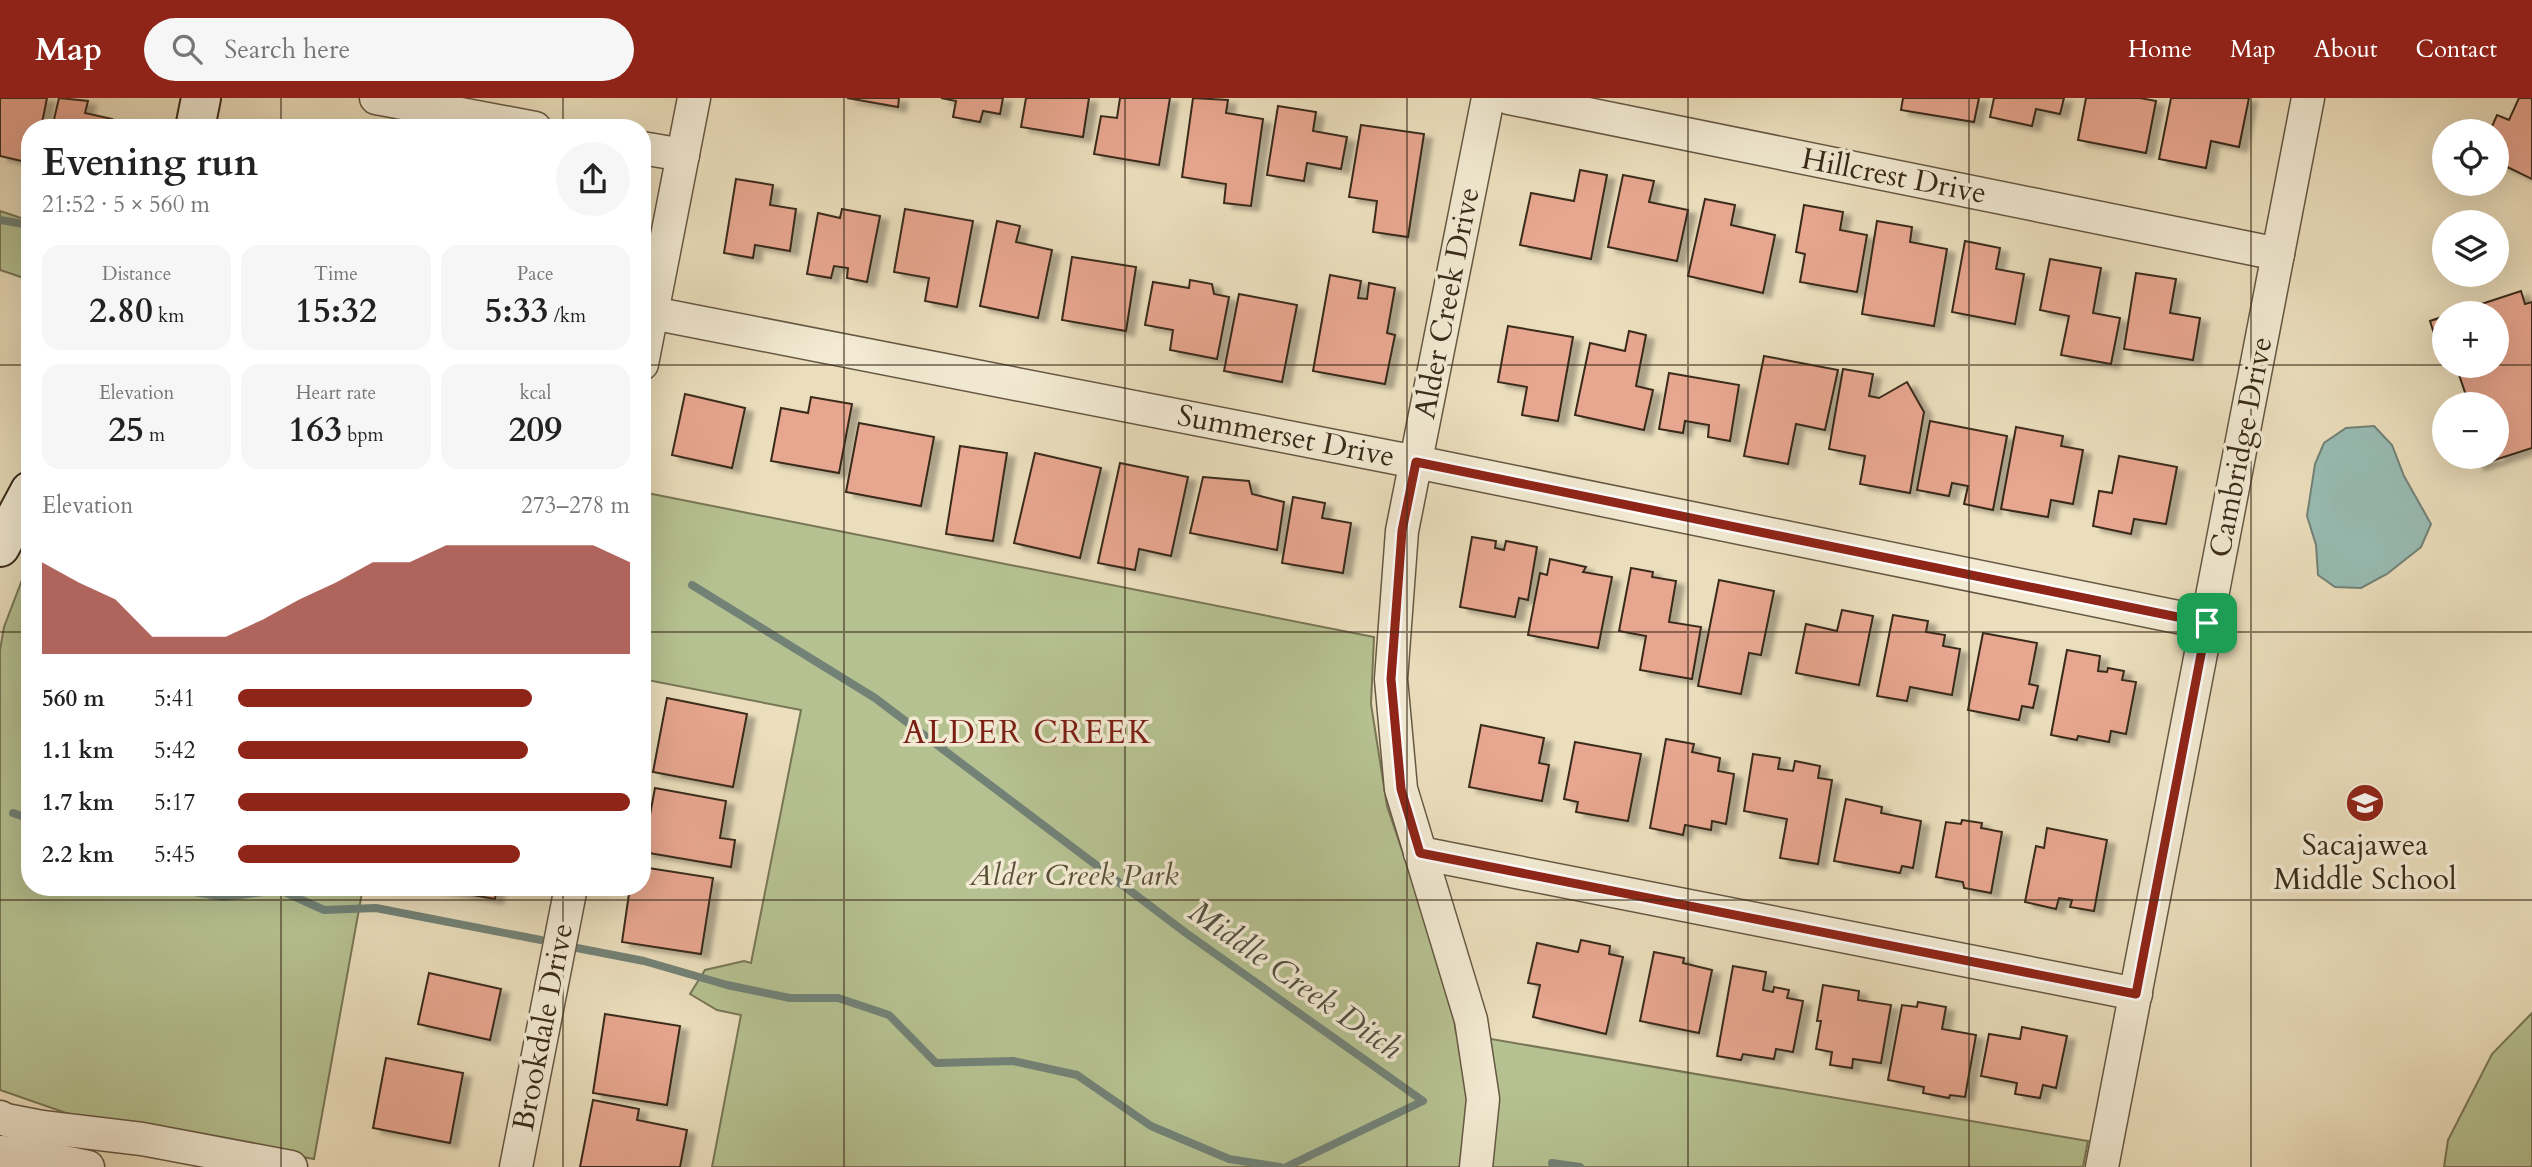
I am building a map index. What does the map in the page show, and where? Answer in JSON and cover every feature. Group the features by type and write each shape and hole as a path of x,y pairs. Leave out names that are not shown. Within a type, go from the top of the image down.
{"main road":[{"path":"197,119 201,98"},
{"path":"0,547 21,508"}],"street":[{"path":"376,98 487,119"},
{"path":"651,318 694,98"},
{"name":"Alder Creek Drive","path":"1476,1167 1483,1100 1471,1020 1401,789 1391,679 1402,531 1488,98"},
{"name":"Hillcrest Drive","path":"1509,98 2278,254"},
{"name":"Cambridge Drive","path":"2102,1167 2308,98"},
{"path":"651,150 683,155"},
{"name":"Summerset Drive","path":"652,313 1416,462 2207,623"},
{"path":"1420,853 2136,994"},
{"name":"Brookdale Drive","path":"516,1167 569,896"},
{"path":"0,1117 6,1121 142,1139 291,1167"},
{"path":"0,1152 22,1153 88,1167"}],"green space":[{"path":"0,211 21,218 21,277 0,270"},
{"name":"Alder Creek Park","path":"651,494 1374,637 1371,704 1387,806 1450,991 1456,1033 2088,1141 2083,1167 712,1167 741,1015 717,1010 690,994 705,970 744,961 751,963 801,710 651,681"},
{"path":"21,583 21,896 361,896 314,1159 69,1114 0,1090 0,650 4,627"},
{"path":"2532,1013 2532,1167 2444,1167 2448,1140 2492,1054"}],"water":[{"path":"2374,426 2392,445 2404,476 2431,524 2421,547 2387,574 2361,588 2335,587 2318,575 2316,545 2307,516 2315,464 2324,443 2346,428"}],"building":[{"path":"0,98 47,98 43,119 21,119 21,161 0,156"},
{"path":"59,98 88,101 85,113 112,119 54,119"},
{"path":"847,98 899,98 898,107"},
{"path":"941,98 1003,98 1000,114 983,111 980,122 953,117 956,101"},
{"path":"1026,98 1089,98 1083,137 1021,127"},
{"path":"1120,98 1170,98 1159,165 1094,154 1101,116 1117,118"},
{"path":"1193,98 1228,100 1226,113 1263,119 1251,206 1224,203 1226,184 1182,177"},
{"path":"1903,98 1979,98 1974,122 1901,110"},
{"path":"1994,98 2064,98 2060,114 2036,109 2032,126 1990,117"},
{"path":"2086,98 2140,98 2156,101 2146,153 2078,140"},
{"path":"2171,98 2249,98 2239,147 2211,141 2206,168 2159,159"},
{"path":"2519,98 2532,98 2532,179 2509,168 2509,120"},
{"path":"1278,106 1316,112 1313,131 1347,137 1341,169 1307,163 1304,181 1267,175"},
{"path":"1361,125 1424,134 1408,237 1373,232 1377,201 1349,197"},
{"path":"1580,170 1607,175 1591,259 1520,245 1531,193 1574,201"},
{"path":"1623,175 1654,181 1649,202 1688,210 1677,261 1608,247"},
{"path":"736,179 773,185 770,205 796,209 790,251 755,245 753,258 724,253"},
{"path":"1705,199 1735,205 1731,225 1775,235 1763,293 1688,276"},
{"path":"1804,205 1843,212 1840,230 1867,235 1857,292 1800,282 1805,254 1796,252"},
{"path":"842,209 880,216 867,282 847,278 848,268 834,266 831,278 807,274 818,213 840,218"},
{"path":"905,209 973,221 957,307 925,301 929,278 894,272"},
{"path":"997,221 1020,226 1016,242 1052,250 1038,318 980,306"},
{"path":"1877,221 1912,227 1910,242 1947,249 1934,326 1862,314"},
{"path":"1965,241 2000,248 1996,269 2024,274 2015,324 1952,312"},
{"path":"1072,257 1136,267 1126,331 1062,320"},
{"path":"2050,259 2101,268 2093,313 2120,318 2111,364 2061,355 2069,316 2040,310"},
{"path":"2136,273 2176,279 2170,313 2200,318 2193,360 2124,349"},
{"path":"1330,275 1361,281 1358,298 1367,299 1369,283 1395,288 1387,333 1395,335 1385,384 1313,371"},
{"path":"1190,280 1212,284 1214,294 1229,297 1217,359 1170,350 1173,330 1145,325 1153,282 1189,288"},
{"path":"2521,291 2525,304 2532,302 2532,448 2509,455 2509,392 2465,392 2460,378 2509,378 2509,301 2491,301"},
{"path":"1239,294 1297,305 1282,382 1224,371"},
{"path":"1508,326 1573,337 1558,421 1522,415 1527,387 1498,382"},
{"path":"1629,331 1646,335 1636,386 1653,390 1644,430 1575,415 1590,343 1625,351"},
{"path":"1764,356 1838,370 1825,430 1796,424 1788,464 1744,456"},
{"path":"1843,369 1873,374 1869,396 1879,398 1907,382 1924,412 1910,493 1860,484 1865,456 1829,449"},
{"path":"1669,373 1739,385 1730,441 1708,437 1709,425 1685,421 1683,433 1659,429"},
{"path":"685,394 745,408 732,468 672,455"},
{"path":"811,397 852,404 839,473 771,461 781,408 808,413"},
{"path":"1930,421 2007,436 1993,510 1964,504 1968,486 1952,483 1949,496 1917,490"},
{"path":"859,423 934,437 921,506 846,492"},
{"path":"2016,427 2063,436 2061,446 2083,450 2073,504 2051,500 2048,517 2001,509"},
{"path":"960,446 1007,453 993,541 946,534"},
{"path":"1035,453 1101,468 1080,558 1014,543"},
{"path":"2119,456 2177,467 2166,524 2134,519 2131,534 2093,526 2099,491 2112,493"},
{"path":"1120,463 1188,477 1171,556 1139,549 1135,570 1098,563"},
{"path":"1203,477 1249,481 1252,494 1284,502 1277,550 1190,533"},
{"path":"1293,497 1325,503 1322,518 1351,523 1343,573 1282,563"},
{"path":"1472,537 1496,541 1495,548 1504,550 1506,541 1537,547 1528,600 1519,598 1515,617 1460,607"},
{"path":"1550,559 1586,567 1583,572 1612,577 1598,648 1528,635 1540,573 1547,575"},
{"path":"1631,568 1653,572 1652,577 1676,581 1669,622 1701,627 1692,679 1640,670 1646,636 1619,631"},
{"path":"1719,580 1774,591 1761,655 1749,653 1741,694 1698,686"},
{"path":"1842,610 1873,616 1859,685 1796,673 1806,624 1837,631"},
{"path":"1893,615 1928,621 1926,632 1945,635 1943,646 1960,649 1952,695 1910,687 1907,701 1877,696"},
{"path":"1983,633 2037,643 2029,684 2038,686 2033,708 2022,706 2019,720 1968,710"},
{"path":"2067,650 2100,656 2098,671 2107,672 2108,668 2124,671 2122,680 2136,682 2126,734 2111,731 2109,742 2078,736 2077,740 2051,735"},
{"path":"667,698 747,714 733,787 653,772"},
{"path":"1481,725 1544,738 1539,763 1549,765 1542,801 1469,787"},
{"path":"1666,739 1694,744 1692,752 1720,758 1718,771 1734,774 1726,824 1712,821 1711,830 1685,825 1683,835 1650,828"},
{"path":"1575,742 1641,754 1628,821 1576,812 1578,802 1564,799"},
{"path":"1753,754 1780,758 1778,769 1793,771 1795,761 1820,766 1818,778 1832,780 1818,864 1780,858 1787,819 1744,811"},
{"path":"655,788 726,801 720,838 735,840 731,867 651,853 651,809"},
{"path":"1846,799 1882,807 1881,813 1921,821 1913,868 1902,866 1900,873 1834,861"},
{"path":"1962,820 1982,823 1981,828 2002,832 1991,893 1964,888 1963,882 1936,877 1946,822 1961,824"},
{"path":"2047,828 2107,840 2094,911 2070,907 2072,900 2059,898 2056,909 2025,902 2036,846 2044,848"},
{"path":"651,868 713,878 701,954 622,942 629,896 651,896"},
{"path":"1581,940 1610,946 1609,954 1623,957 1606,1034 1533,1017 1540,985 1528,983 1537,943 1578,952"},
{"path":"1654,952 1684,958 1683,963 1712,970 1699,1033 1640,1021"},
{"path":"1733,966 1766,972 1763,990 1773,992 1774,987 1789,990 1787,998 1803,1001 1793,1052 1776,1049 1774,1059 1743,1054 1741,1060 1717,1056"},
{"path":"429,973 501,989 490,1040 418,1024"},
{"path":"1823,985 1859,991 1858,1000 1891,1005 1881,1063 1853,1059 1852,1068 1830,1065 1832,1052 1816,1049"},
{"path":"1918,1002 1946,1007 1942,1029 1976,1035 1965,1097 1950,1095 1949,1098 1923,1093 1924,1087 1888,1080 1902,1005 1917,1007"},
{"path":"605,1014 680,1026 667,1105 593,1093"},
{"path":"2022,1027 2067,1036 2056,1088 2043,1085 2040,1098 2015,1094 2017,1083 1981,1076 1989,1034 2020,1039"},
{"path":"386,1058 463,1073 450,1143 373,1128"},
{"path":"593,1100 639,1109 637,1120 687,1130 680,1167 580,1167"}],"waterway":[{"name":"Middle Creek Ditch","path":"0,220 21,224"},
{"name":"Middle Creek Ditch","path":"692,585 875,698 1186,933 1423,1101 1286,1167"},
{"path":"13,813 21,816"},
{"path":"218,896 232,896"},
{"path":"293,896 324,910 376,908 541,940"},
{"path":"577,948 644,961 727,985 790,998 838,998 889,1015 936,1063 1013,1061 1077,1075 1151,1126 1229,1159 1280,1167"},
{"name":"Middle Creek Ditch","path":"1552,1163 1580,1167"}],"place":[{"name":"Sacajawea Middle School","path":"2365,803"}],"district":[{"name":"ALDER CREEK","path":"1028,733"}],"route":[{"path":"1416,462 2207,623 2136,994 1420,853 1401,789 1391,679 1402,531 1416,462"}]}
